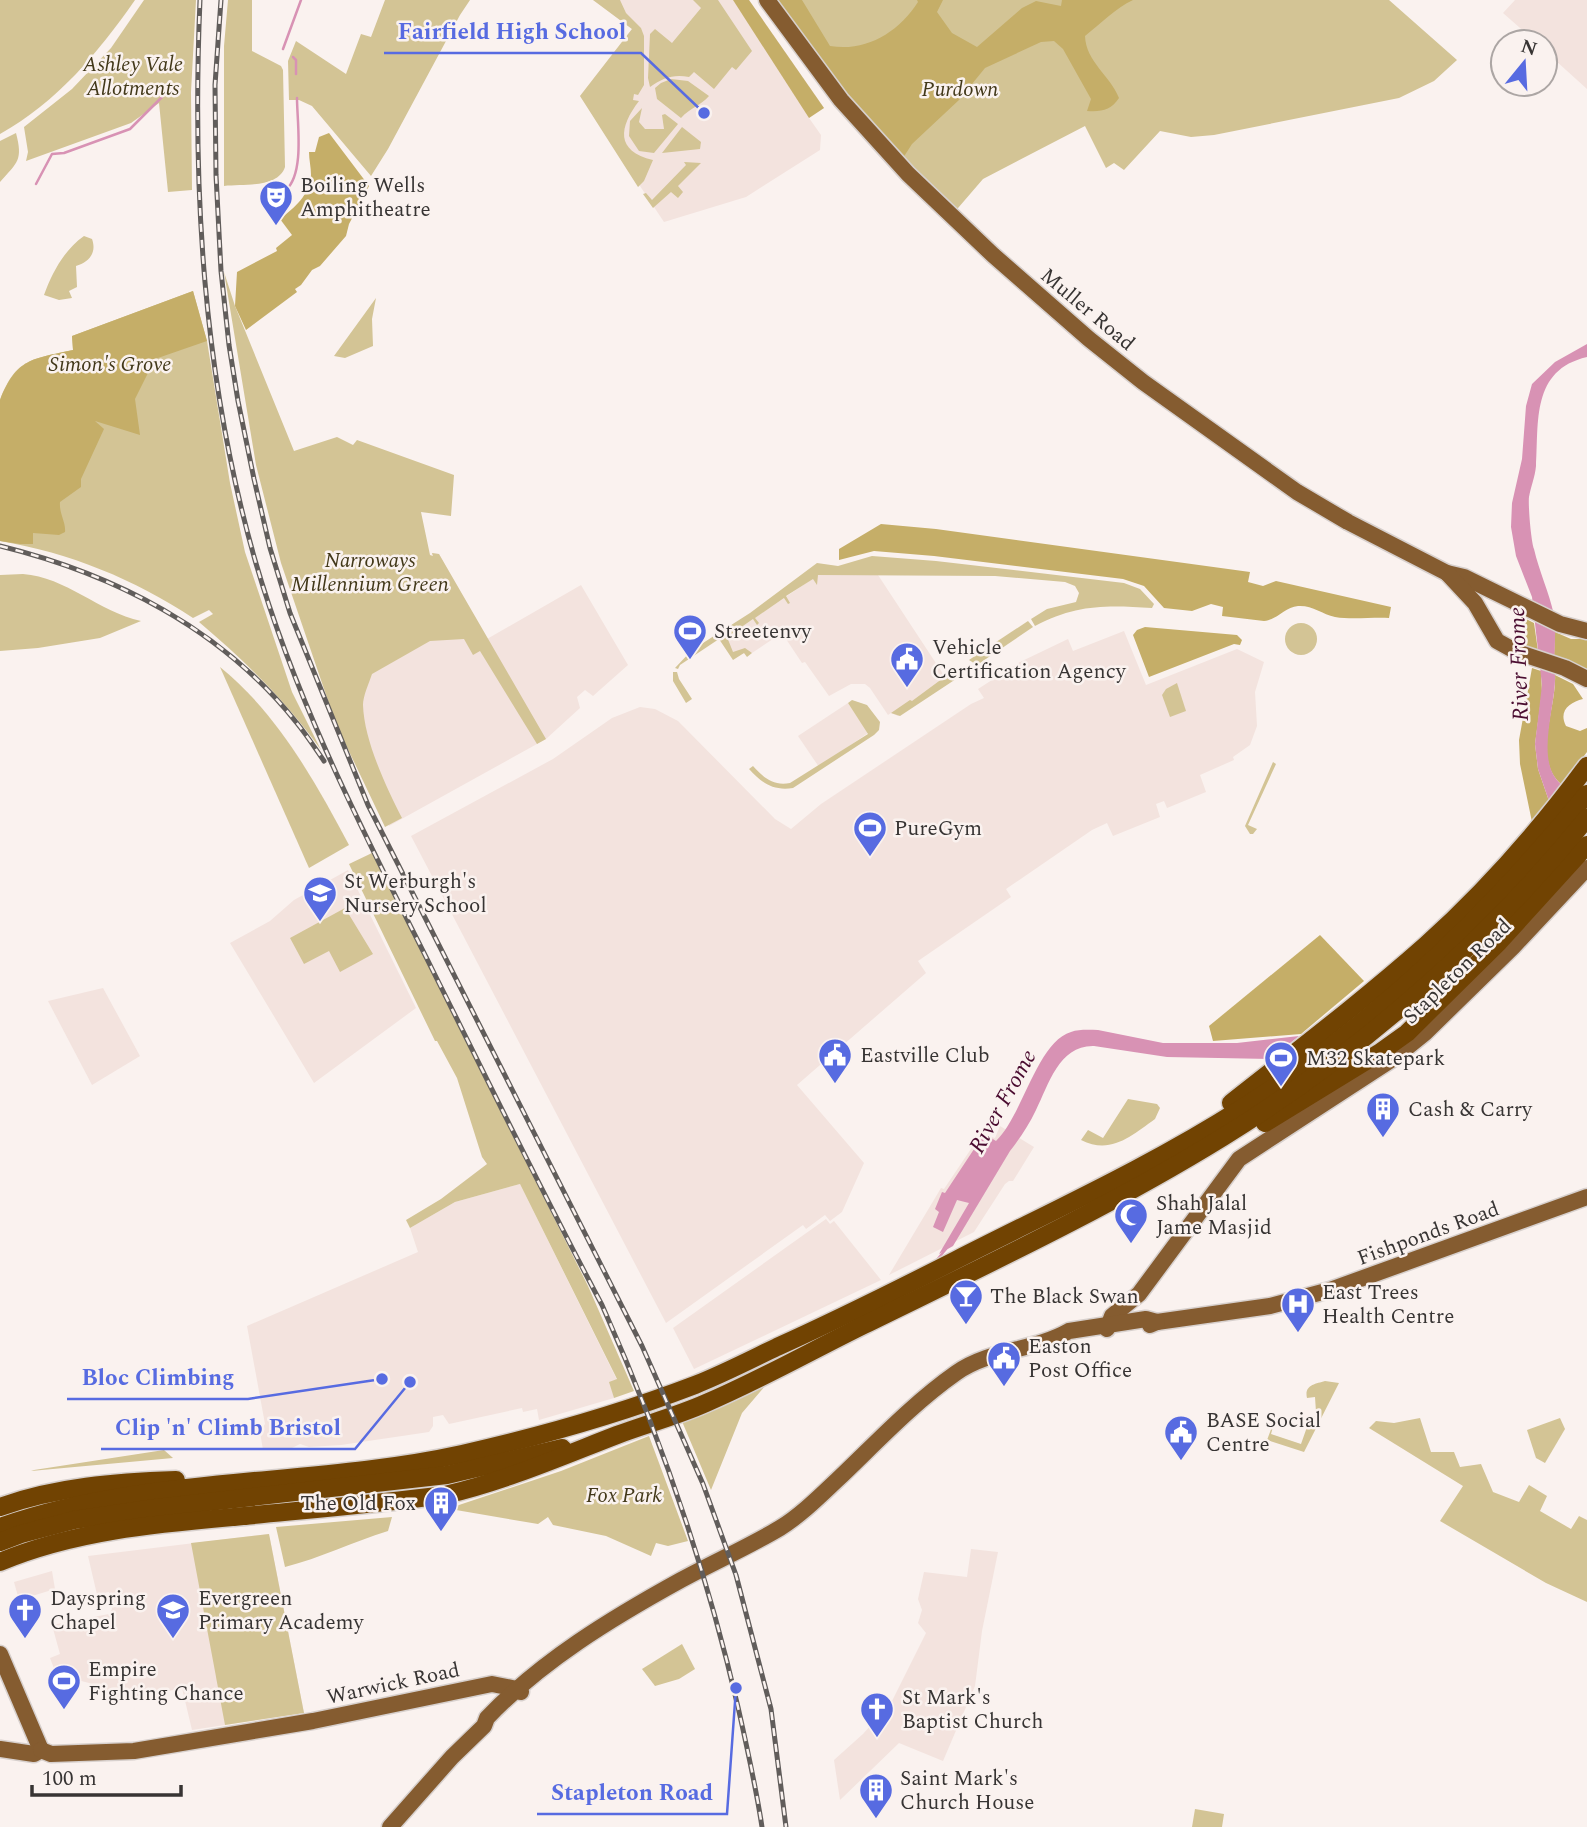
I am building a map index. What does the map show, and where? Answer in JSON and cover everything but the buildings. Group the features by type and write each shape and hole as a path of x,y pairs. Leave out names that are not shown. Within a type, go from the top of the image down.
{"highway":[{"path":"1168,1161 1427,943 1579,790 1587,766"},
{"path":"0,1562 26,1551 77,1537 157,1524 445,1495 537,1468 619,1434 705,1404 960,1278 1168,1161 1264,1111 1335,1060 1466,950 1517,899 1587,818"},
{"path":"0,1527 72,1506 154,1493 395,1466 532,1438 699,1384 1168,1161 1265,1123 1407,1033 1499,942 1587,845"},
{"path":"0,1542 74,1520 447,1475 619,1434"},
{"path":"0,1507 70,1490 149,1481 299,1476"}],"main road":[{"name":"Muller Road","path":"767,0 841,100 908,174 993,255 1088,339 1143,382 1297,492 1348,522 1447,573 1464,577 1560,624 1587,631"},
{"name":"Muller Road","path":"1447,573 1475,603 1497,641 1587,679"},
{"name":"Stapleton Road","path":"1111,1329 1115,1313 1139,1294 1239,1159 1394,1058 1425,1033 1513,947 1587,868"},
{"name":"Fishponds Road","path":"1111,1329 1147,1326 1270,1306 1330,1290 1587,1197"},
{"path":"1139,1294 1147,1311 1160,1322"},
{"path":"390,1827 443,1766 484,1726 493,1723 515,1696 543,1676 550,1665 612,1620 682,1579 781,1527 819,1497 909,1412 957,1373 996,1354 1058,1337 1069,1339 1111,1329"},
{"path":"0,1654 38,1752"},
{"name":"Warwick Road","path":"0,1749 51,1754 134,1751 313,1721 482,1685 515,1696"}],"shaded area":[{"path":"593,0 749,0 824,108 809,118 821,135 820,150 746,197 664,222 580,96 632,29"},
{"path":"1515,0 1587,0 1587,89 1559,64 1559,28 1520,28 1503,13"},
{"path":"1587,344 1587,357 1556,373 1547,386 1539,416 1535,470 1529,497 1533,545 1555,622 1555,686 1548,748 1553,775 1562,785 1549,801 1538,769 1535,744 1542,685 1532,597 1516,556 1511,527 1512,503 1522,459 1526,406 1532,384 1555,362"},
{"path":"432,553 439,554 487,639 581,585 628,665 593,696 585,690 577,697 580,708 546,739 389,826 324,659 444,611"},
{"path":"818,575 878,575 949,683 898,716 891,713 888,715 865,684 851,684 829,696 782,633 752,653 732,654 722,640"},
{"path":"1124,631 1146,685 1237,649 1264,662 1255,692 1257,726 1250,745 1233,757 1234,760 1200,775 1206,792 1167,808 1164,801 1156,804 1160,817 1113,836 1107,823 1092,830 1006,889 1011,897 918,961 926,973 797,1085 864,1163 842,1212 830,1221 825,1215 806,1229 803,1225 666,1323 411,836 553,759 612,718 640,707 655,709 678,721 775,819 791,829 821,804 984,698 978,689 1020,662 1068,639 1073,651"},
{"path":"848,703 868,733 819,767 798,736"},
{"path":"348,870 416,1008 314,1083 230,943 270,921 294,900"},
{"path":"103,988 140,1056 92,1085 48,1001"},
{"path":"1098,1030 1163,1043 1237,1043 1299,1036 1270,1059 1167,1057 1094,1046 1082,1047 1072,1052 1057,1068 1030,1121 953,1246 939,1254 969,1203 957,1200 943,1232 933,1227 939,1212 935,1209 942,1192 945,1193 982,1137 988,1136 996,1141 1006,1129 1039,1064 1059,1038 1074,1031"},
{"path":"1000,1126 1034,1147 1013,1181 1005,1184 974,1232 889,1275 941,1188 944,1189 979,1137 985,1135 995,1138"},
{"path":"520,1184 617,1380 610,1382 614,1398 539,1420 537,1409 523,1412 522,1408 449,1424 443,1415 433,1417 433,1426 429,1432 341,1445 309,1447 300,1444 292,1448 263,1450 260,1432 265,1424 247,1326 418,1252 410,1228 455,1202"},
{"path":"826,1219 830,1224 834,1221 881,1280 694,1369 673,1328"},
{"name":"Evergreen Primary Academy","path":"269,1534 304,1713 192,1730 182,1688 126,1701 89,1683 66,1677 58,1679 50,1658 60,1654 52,1625 109,1614 112,1609 109,1592 104,1593 102,1599 98,1599 88,1556"},
{"path":"971,1549 998,1552 982,1631 975,1686 943,1761 899,1743 840,1800 834,1760 863,1734 891,1703 926,1633 918,1623 922,1610 918,1599 924,1572 967,1577"},
{"path":"52,1571 55,1589 19,1600 14,1582"}],"green space":[{"name":"Ashley Vale Allotments","path":"0,0 135,0 91,57 58,92 0,134"},
{"name":"Ashley Vale Allotments","path":"144,0 196,0 191,92 192,190 168,192 159,103 131,123 26,161 28,152 24,127 72,89 111,48"},
{"path":"228,0 252,0 252,51 281,66 283,70 285,167 275,179 259,184 224,186 224,46"},
{"path":"385,0 470,0 371,176 312,106 299,100 289,100 288,61 296,41 346,74 361,34 371,37"},
{"path":"593,0 620,0 626,13 641,28 644,36 644,85 638,95 634,94 633,100 639,101 627,120 624,137 632,151 653,160 644,181 638,187 580,96 632,29"},
{"path":"693,0 718,0 752,51 736,70 732,67 714,89 694,72 689,77 668,78 650,87 650,34 655,29 672,43 701,8"},
{"path":"733,0 749,0 824,108 809,118"},
{"name":"Purdown","path":"777,0 1389,0 1457,60 1434,81 1399,98 1214,135 1191,137 1160,131 1124,170 1114,163 1106,168 1085,126 983,179 952,215 809,49"},
{"path":"777,0 802,0 830,46 843,47 856,46 880,38 901,23 917,0 943,0 937,12 952,33 977,47 1022,8 1036,1 1061,6 1062,0 1133,0 1085,36 1089,53 1119,98 1109,108 1087,111 1091,99 1063,49 1054,41 1041,42 985,68 959,100 912,144 903,158 831,77"},
{"path":"671,79 688,81 709,96 681,118 657,99 655,88"},
{"path":"642,108 639,122 645,129 664,129 662,115 665,114 678,124 654,153 639,151 629,136 630,121"},
{"path":"682,127 701,142 700,149 662,153"},
{"path":"16,133 19,155 0,182 0,141"},
{"path":"329,133 369,186 349,224 346,236 295,289 297,292 246,330 235,306 237,272 277,251 276,248 292,235 280,219 296,206 308,189 311,175 309,152 315,152 319,137"},
{"path":"684,162 701,163 678,186 683,192 678,198 671,192 653,208 643,194 646,193 652,200 686,165"},
{"path":"84,236 92,239 93,253 85,262 76,266 77,287 69,291 72,298 59,300 44,295 60,262 70,248"},
{"path":"224,272 235,306 294,451 337,437 353,445 357,440 454,475 451,516 421,512 430,555 439,554 546,739 537,744 480,651 473,655 464,639 430,641 372,674 364,698 367,733 383,778 402,818 385,827 336,724 281,563 256,465"},
{"name":"Narroways Millennium Green","path":"193,291 207,341 230,483 245,552 292,692 321,750 264,682 199,622 213,614 209,610 193,618 148,591 101,569 26,546 0,541 0,400 12,376 19,368 36,359 73,350 72,336"},
{"name":"Simon's Grove","path":"193,291 207,341 155,359 135,399 140,435 95,421 104,429 81,479 81,487 60,502 65,532 59,535 33,533 33,544 0,541 0,400 13,376 20,368 36,359 73,350 72,336"},
{"path":"376,298 372,319 373,346 345,358 334,356"},
{"path":"881,524 936,529 1250,572 1248,582 1263,586 1276,581 1391,607 1389,618 1355,618 1335,617 1298,606 1264,621 1222,616 1223,607 1211,604 1192,611 1164,608 1144,586 1123,579 874,551 839,560 839,549"},
{"path":"872,556 1124,583 1140,589 1154,604 1152,608 1120,606 1078,610 1035,626 1031,619 1047,609 1076,602 1079,593 1075,586 1065,582 995,576 818,575 817,585 813,579 786,596 790,603 784,598 755,618 759,623 757,625 753,619 727,637 733,652 745,648 752,653 747,657 744,653 733,660 719,639 678,669 675,668 692,650 750,613 817,563 838,566"},
{"path":"23,574 54,581 126,617 141,621 100,638 0,651 0,575"},
{"path":"1522,617 1534,623 1538,651 1516,644"},
{"path":"1028,621 1033,627 977,665 969,660"},
{"path":"1301,623 1312,628 1317,639 1312,650 1301,655 1290,650 1285,639 1290,628"},
{"path":"1145,627 1237,635 1242,640 1240,645 1234,644 1149,677 1133,635"},
{"path":"1555,632 1571,639 1587,639 1587,671 1554,657"},
{"path":"220,667 259,705 293,749 349,845 309,868"},
{"path":"1532,668 1541,671 1542,692 1535,744 1538,769 1549,801 1532,822 1520,764 1519,740"},
{"path":"954,670 959,677 900,716 891,713 912,701"},
{"path":"673,672 677,672 692,699 686,703 673,681"},
{"path":"1555,675 1573,684 1583,699 1574,702 1564,712 1566,726 1580,731 1587,728 1587,752 1562,785 1553,774 1547,747"},
{"path":"1177,683 1186,711 1170,717 1162,695 1166,689"},
{"path":"852,700 867,705 880,722 879,730 874,735 793,788 768,785 749,769 753,766 774,782 790,783 868,734 848,703"},
{"path":"1273,762 1276,764 1248,825 1257,829 1250,834 1245,826"},
{"path":"372,853 588,1286 634,1391 614,1398 609,1382 617,1379 520,1184 455,1202 410,1228 406,1220 441,1199 487,1164 482,1157 457,1078 435,1041 349,864"},
{"path":"345,908 373,954 340,972 329,951 304,964 290,938"},
{"path":"1320,935 1364,981 1301,1034 1213,1041 1209,1026"},
{"path":"1128,1099 1157,1104 1160,1108 1155,1119 1120,1142 1102,1145 1081,1140 1088,1130 1103,1138"},
{"path":"1325,1381 1339,1383 1304,1452 1267,1440 1276,1416 1271,1434 1301,1444 1307,1427 1305,1424 1312,1426 1316,1412 1315,1397 1307,1398 1307,1390"},
{"path":"765,1386 742,1413 711,1490 681,1419"},
{"path":"1420,1418 1431,1452 1454,1452 1460,1467 1481,1464 1493,1492 1519,1502 1529,1485 1547,1496 1540,1511 1571,1529 1579,1516 1587,1520 1587,1602 1546,1583 1440,1521 1463,1486 1369,1428 1376,1421 1394,1423"},
{"path":"1560,1418 1565,1429 1545,1463 1536,1458 1527,1430"},
{"name":"Fox Park","path":"649,1436 688,1541 668,1546 656,1543 651,1556 606,1536 553,1525 548,1517 538,1524 456,1510 456,1506 561,1471"},
{"path":"164,1450 173,1458 31,1471 34,1470"},
{"path":"392,1517 388,1531 285,1567 276,1527"},
{"path":"269,1534 304,1713 225,1725 191,1543"},
{"path":"682,1644 695,1669 679,1679 655,1686 642,1669"},
{"path":"1195,1809 1224,1814 1222,1827 1192,1827"}],"waterway":[{"path":"283,49 301,0"},
{"path":"293,57 296,60 296,74"},
{"path":"36,184 52,154 64,153 130,129 169,90"},
{"path":"271,197 286,190 296,172 299,147 297,98"},
{"name":"River Frome","path":"936,1261 946,1249"}],"railway":[{"path":"200,0 198,141 205,282 223,422 255,560 291,666 334,769 382,870 602,1305 643,1403 680,1503 711,1604 738,1707 762,1827"},
{"path":"221,0 215,85 216,175 221,271 229,345 254,479 270,548 290,613 368,805 642,1346 703,1484 736,1575 771,1709 786,1827"},
{"path":"0,546 84,572 124,589 200,633 235,659 267,689 300,727 324,761"}],"place":[{"name":"Fairfield High School","path":"704,113"},
{"name":"Boiling Wells Amphitheatre","path":"276,227"},
{"name":"Streetenvy","path":"690,661"},
{"name":"Vehicle Certification Agency","path":"907,689"},
{"name":"PureGym","path":"870,858"},
{"name":"St Werburgh's Nursery School","path":"320,923"},
{"name":"Eastville Club","path":"835,1085"},
{"name":"M32 Skatepark","path":"1281,1088"},
{"name":"Cash & Carry","path":"1383,1139"},
{"name":"Shah Jalal Jame Masjid","path":"1131,1245"},
{"name":"The Black Swan","path":"966,1326"},
{"name":"East Trees Health Centre","path":"1298,1334"},
{"name":"Bloc Climbing","path":"382,1379"},
{"name":"Clip 'n' Climb Bristol","path":"410,1382"},
{"name":"Easton Post Office","path":"1004,1388"},
{"name":"BASE Social Centre","path":"1181,1462"},
{"name":"The Old Fox","path":"441,1533"},
{"name":"Dayspring Chapel","path":"25,1640"},
{"name":"Evergreen Primary Academy","path":"173,1640"},
{"name":"Stapleton Road","path":"736,1688"},
{"name":"Empire Fighting Chance","path":"64,1711"},
{"name":"St Mark's Baptist Church","path":"877,1739"},
{"name":"Saint Mark's Church House","path":"876,1820"}]}
